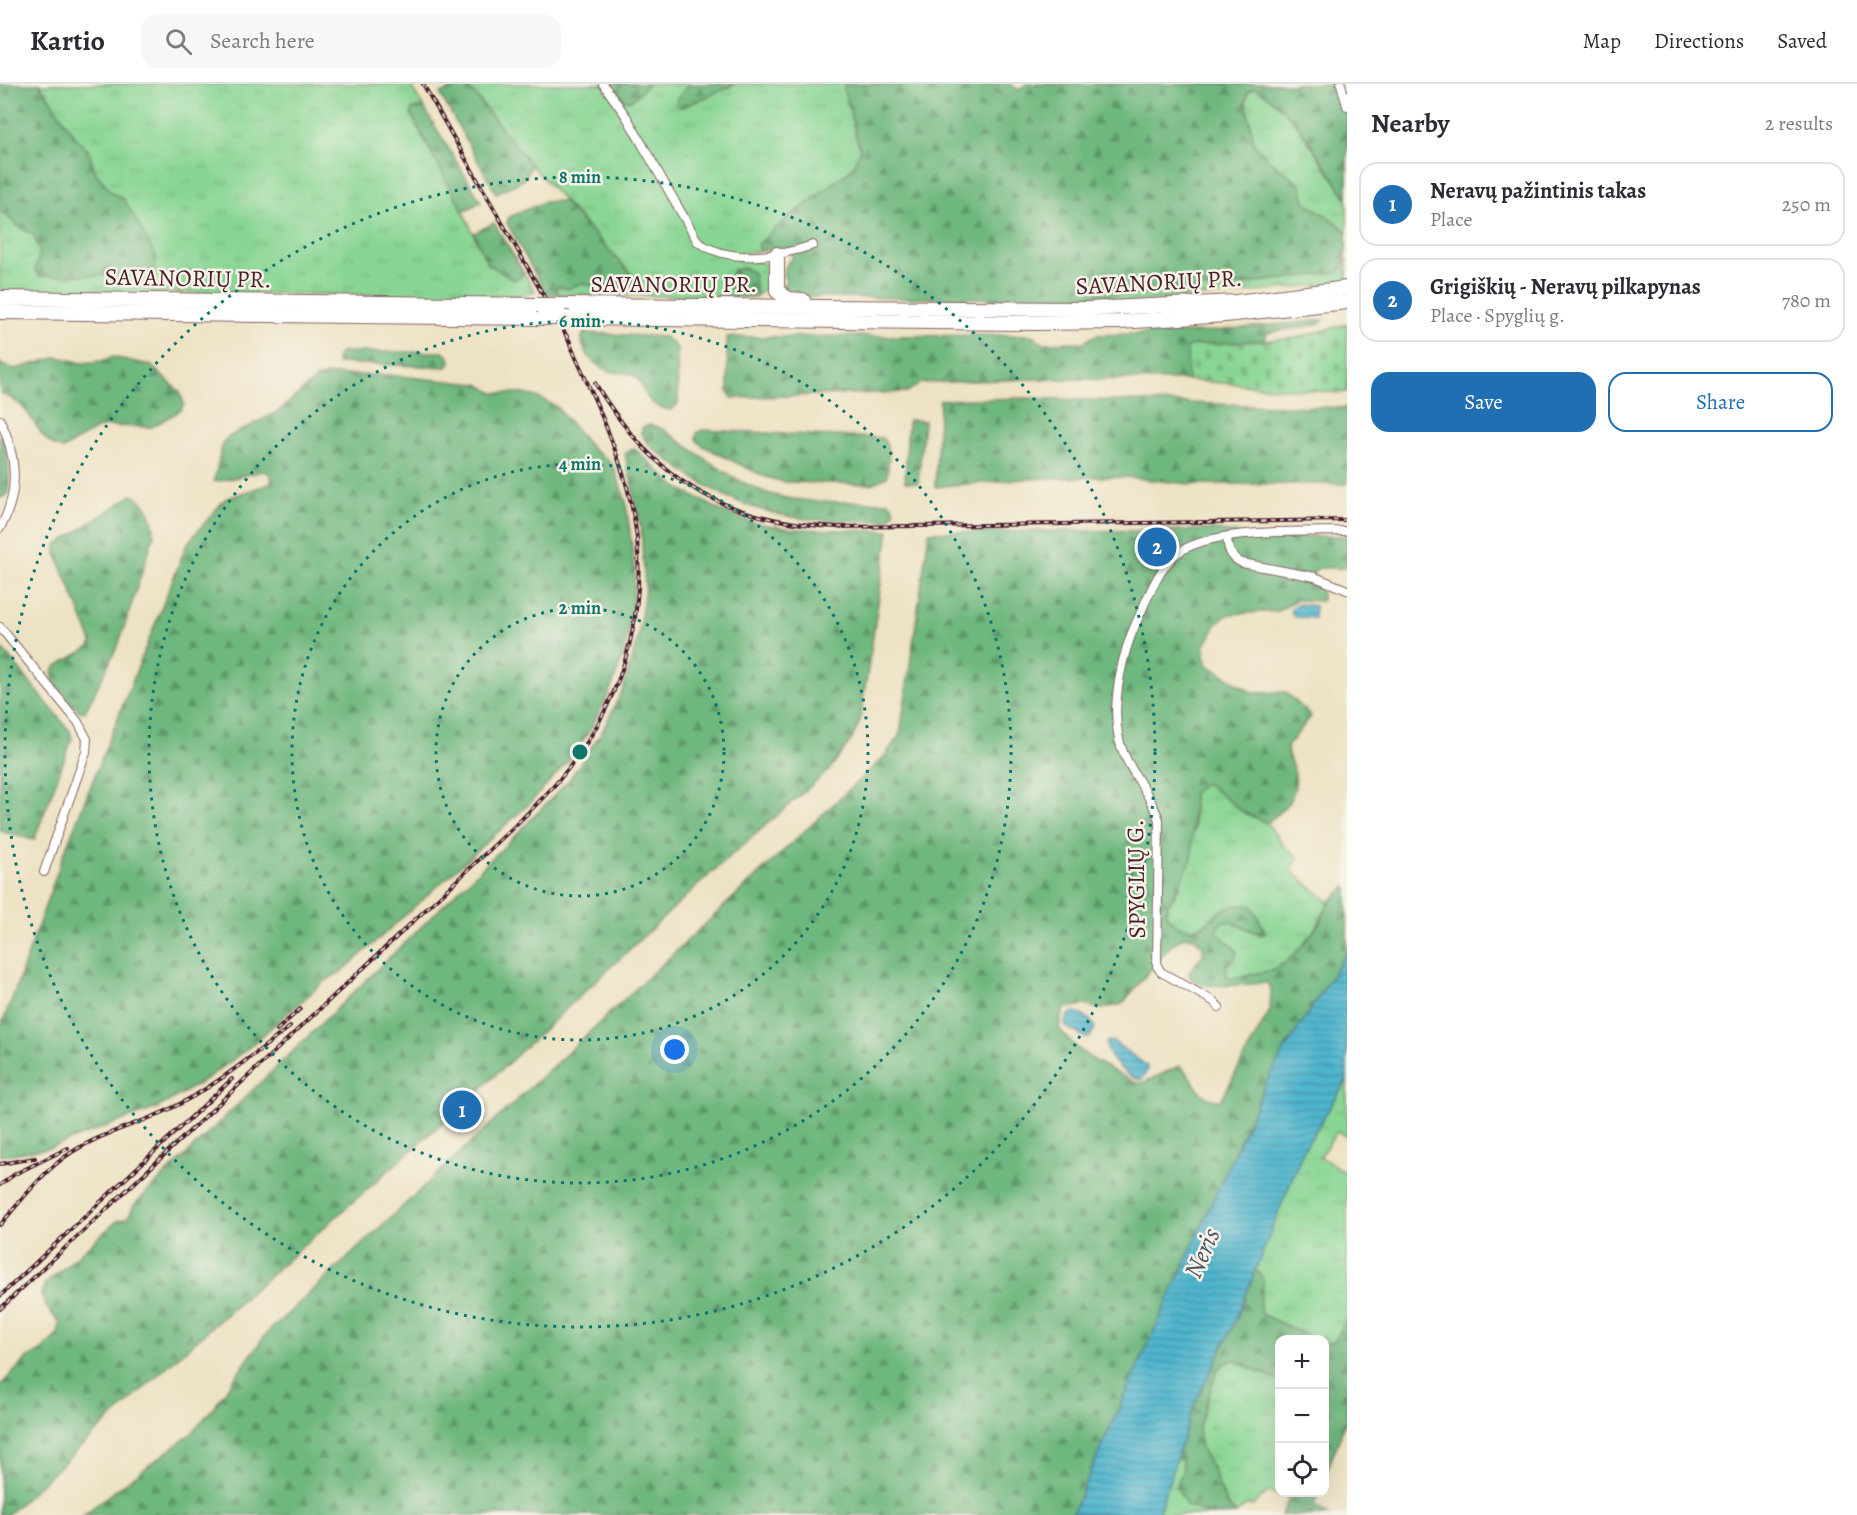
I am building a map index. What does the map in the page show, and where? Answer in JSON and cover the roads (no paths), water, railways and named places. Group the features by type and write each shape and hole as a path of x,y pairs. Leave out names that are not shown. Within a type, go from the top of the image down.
{"highway":[{"path":"561,305 643,300 755,300 769,291 774,254"},
{"path":"774,254 777,291 788,299 939,302 1087,309"},
{"name":"SAVANORIŲ PR.","path":"0,298 1087,309 1236,302 1347,288"},
{"name":"SAVANORIŲ PR.","path":"0,312 1035,323 1120,322 1347,302"}],"street":[{"path":"603,84 626,116 698,242 714,250 741,256 774,254 813,245"},
{"path":"1341,84 1347,106"},
{"path":"0,420 7,435 15,473 10,507 0,528"},
{"name":"SPYGLIŲ G.","path":"1219,1007 1213,1001 1161,972 1157,966 1159,820 1155,808 1125,760 1117,732 1117,691 1131,634 1159,576 1173,557 1183,550 1208,540 1269,532 1347,531"},
{"path":"1227,537 1229,552 1233,558 1242,563 1316,577 1347,590"},
{"path":"0,627 78,722 87,739 86,752 44,872"}],"water":[{"path":"1297,604 1315,606 1314,618 1294,617 1290,610"},
{"name":"Neris","path":"1347,952 1347,1080 1303,1151 1234,1324 1194,1405 1158,1515 1072,1515 1268,1079"},
{"path":"1075,1012 1087,1018 1094,1025 1095,1028 1090,1037 1086,1038 1066,1027 1067,1017"},
{"path":"1108,1041 1114,1042 1147,1066 1147,1071 1141,1080 1124,1071 1114,1061 1107,1049"}],"railway":[{"path":"423,84 570,342"},
{"path":"0,1309 524,817 559,780 583,748 603,714 619,678 630,641 637,604 638,565 635,526 627,487 614,448 566,335"},
{"path":"595,383 618,417 642,446 668,470 696,490 727,505 760,516 797,523 838,527 1347,520"},
{"path":"277,1030 300,1009"},
{"path":"0,1225 41,1178 68,1154 95,1139 184,1102 230,1072 290,1027"},
{"path":"0,1296 232,1079"},
{"path":"0,1185 15,1174 68,1148"},
{"path":"0,1164 35,1158"}],"place":[{"name":"Grigiškių - Neravų pilkapynas","path":"1157,547"},
{"name":"Neravų pažintinis takas","path":"462,1110"}]}
